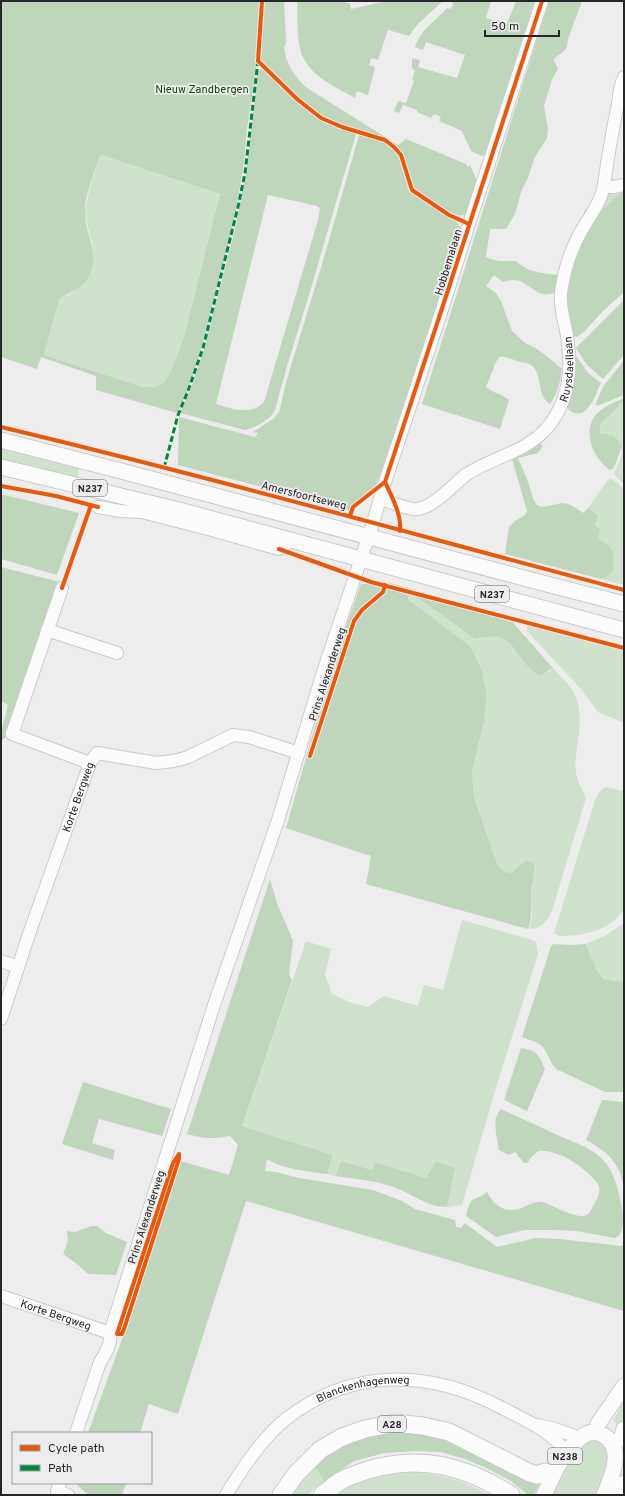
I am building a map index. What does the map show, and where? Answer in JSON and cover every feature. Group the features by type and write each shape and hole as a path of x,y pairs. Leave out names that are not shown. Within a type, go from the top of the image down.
{"highway":[{"name":"A28","path":"281,1495 296,1474 320,1450 342,1436 365,1429 395,1423 423,1426 449,1432 530,1473 537,1474 545,1472"},
{"path":"322,1495 342,1480 363,1472 391,1464 427,1463 440,1464 471,1474 491,1482 511,1495"},
{"path":"471,1474 487,1488 500,1495"},
{"path":"471,1474 492,1477 521,1495"}],"main road":[{"name":"Amersfoortseweg","path":"1,440 624,604"},
{"name":"N237","path":"1,467 108,492 290,539 624,630"},
{"path":"601,1428 612,1401 622,1390"},
{"name":"N238","path":"544,1495 572,1435 586,1425 601,1428"},
{"path":"601,1428 616,1433 623,1438"},
{"path":"601,1428 612,1441 617,1454 612,1476 604,1495"},
{"name":"N238","path":"545,1472 565,1450 576,1441 584,1435 601,1428"},
{"path":"611,1495 624,1462"},
{"path":"618,1495 624,1483"}],"street":[{"name":"Hobbemalaan","path":"368,537 384,482 438,322 542,1"},
{"name":"Ruysdaellaan","path":"380,499 414,509 425,506 436,500 468,473 518,450 534,440 546,428 558,411 568,388 568,344 563,321 561,296 565,273 572,249 599,202 604,186 613,130 624,77"},
{"path":"604,186 613,187 624,185"},
{"path":"98,507 120,511 142,512 279,549 290,539"},
{"name":"Prins Alexanderweg","path":"76,1432 100,1362 106,1354 111,1338 110,1333 214,1005 278,820 324,669 368,537"},
{"path":"62,588 12,734 90,763"},
{"path":"47,630 117,653"},
{"name":"Korte Bergweg","path":"1,1018 90,763 97,753 156,763 174,761 188,757 232,735 249,737 298,753"},
{"path":"1,962 18,967"},
{"name":"Korte Bergweg","path":"1,1296 110,1333"},
{"name":"Blanckenhagenweg","path":"226,1495 246,1464 261,1445 285,1420 316,1399 350,1385 389,1379 427,1381 472,1394 534,1424 565,1450"},
{"name":"Blanckenhagenweg","path":"534,1424 572,1435"}],"green space":[{"name":"Nieuw Zandbergen","path":"1,1 261,1 256,68 247,129 244,162 235,217 200,353 188,390 177,413 96,390 96,376 41,357 37,369 1,357","holes":["101,155 220,194 184,337 171,371 164,383 154,387 143,387 44,355 59,300 83,284 91,272 93,255 85,220 85,205 91,182"]},
{"path":"263,1 284,1 285,53 291,69 307,88 398,145 406,139 466,164 468,167 470,165 478,183 468,214 456,215 451,213 439,207 414,188 409,179 403,156 397,147 391,142 373,134 324,117 299,98 259,59"},
{"path":"297,1 346,1 346,3 350,3 351,9 387,1 443,1 418,24 409,36 388,30 378,60 371,58 369,65 375,67 368,95 357,91 355,98 320,77 308,66 301,53"},
{"path":"452,1 491,1 486,18 507,24 516,1 538,1 486,155 482,156 471,151 462,131 439,121 441,117 434,114 431,118 417,112 417,110 403,105 399,113 394,111 398,101 406,103 414,81 412,80 415,70 412,68 412,58 420,60 418,67 457,78 465,55 426,42 423,50 415,47 425,30 447,8 450,9 453,5"},
{"path":"549,1 581,1 581,4 568,39 567,47 555,58 554,61 558,69 552,80 544,106 548,129 547,138 535,157 521,192 515,214 506,229 490,229 486,257 489,259 504,261 516,261 531,270 559,275 557,292 542,294 519,281 512,280 503,282 494,275 486,286 496,293 501,301 512,331 525,343 537,349 562,369 555,396 550,404 543,396 537,374 532,366 508,358 499,357 486,387 509,400 500,429 422,404"},
{"path":"260,69 266,70 314,115 356,134 275,410 270,417 262,423 245,430 180,413 190,391 204,350 235,229 246,174 258,72","holes":["268,195 317,206 320,209 318,220 264,402 253,409 247,410 235,409 216,404"]},
{"path":"359,135 383,142 396,152 406,172 408,190 456,221 463,231 384,466 375,487 355,503 349,510 178,465 179,417 255,437 258,433 253,432 273,419 279,412 287,379"},
{"path":"101,155 220,194 184,337 171,371 164,383 154,387 143,387 44,355 59,300 73,292 93,269 92,243 85,216 85,209 92,179"},
{"path":"608,191 624,191 613,199 597,215"},
{"path":"624,191 624,292 602,312 584,332 577,337 570,335 565,295 577,248 597,215 613,199"},
{"path":"624,300 624,355 603,379 587,365 576,348"},
{"path":"574,353 589,374 601,383 588,408 580,413 570,411 566,404"},
{"path":"624,360 624,395 597,406 596,403 603,387"},
{"path":"624,398 624,400 601,423 600,426 601,433 609,434 622,446 614,468 610,470 596,455 590,441 590,428 594,417 598,413"},
{"path":"624,400 624,485 614,474 622,454 622,446 609,434 603,434 600,430 603,420 610,415"},
{"path":"539,443 543,446 538,453 518,458 534,501 541,507 563,503 571,505 583,513 588,508 598,516 595,525 600,529 598,539 611,548 614,558 613,571 607,577 601,579 505,554 509,527 525,515 527,511 512,459"},
{"path":"1,446 80,466 77,479 1,462"},
{"path":"612,479 624,488 624,585 601,579 604,578 614,567 613,557 609,547 598,539 599,532 598,527 595,525 597,520 595,513 588,508 608,480"},
{"path":"1,494 79,513 57,575 1,559"},
{"path":"1,567 60,582 14,730 1,741 1,732 8,705 1,701"},
{"path":"390,583 507,616 553,668 541,675 536,674 505,640 498,637 475,639 417,597 410,595 408,597 409,600 472,649 482,671 487,697 485,717 472,772 474,797 498,865 504,871 509,873 513,872 526,860 534,864 531,895 531,917 528,929 366,884 371,856 286,828 333,663 361,584"},
{"path":"410,595 417,597 475,639 496,637 503,639 514,648 536,674 547,673 553,668 569,685 576,696 580,720 575,768 586,798 552,911 546,922 537,928 529,929 532,920 531,899 533,884 526,861 513,872 509,873 504,871 498,864 474,797 472,772 485,717 487,697 472,649 409,600"},
{"path":"528,622 624,647 624,723 598,712 581,689 527,631"},
{"path":"606,787 624,791 624,910 611,923 595,931 577,935 559,936 554,933 595,800 601,790"},
{"path":"270,879 277,903 293,941 289,975 292,980 242,1126 333,1155 327,1174 288,1168 267,1159 265,1171 373,1190 402,1201 415,1209 455,1220 456,1227 461,1228 465,1223 497,1247 536,1238 560,1239 621,1246 624,1244 624,1311 246,1201 178,1414 149,1404 140,1432 88,1432 129,1320 181,1161 229,1175 238,1145 230,1136 208,1138 187,1134"},
{"path":"462,920 536,942 538,954 495,1091 462,1205 447,1207 455,1168 436,1161 426,1178 375,1162 372,1170 341,1161 335,1176 327,1174 333,1155 242,1126 306,941 331,949 325,975 332,994 349,1002 368,1007 384,996 418,1006 424,985 443,990"},
{"path":"624,923 624,982 604,979 598,972 585,944 605,936"},
{"path":"553,944 585,944 598,972 604,979 624,982 624,1092 605,1092 556,1069 541,1045 522,1037 551,946"},
{"path":"521,1048 531,1050 537,1054 545,1069 527,1111 504,1100"},
{"path":"83,1082 171,1109 162,1136 99,1119 92,1143 115,1150 113,1160 62,1144"},
{"path":"602,1100 624,1102 624,1187 616,1164 601,1149 586,1140"},
{"path":"501,1109 587,1148 604,1161 613,1175 621,1203 623,1224 619,1236 615,1238 576,1231 525,1230 496,1237 466,1216 471,1201 487,1192 495,1204 503,1209 513,1210 533,1203 542,1202 579,1216 586,1215 590,1211 599,1194 599,1186 594,1179 567,1158 550,1152 540,1151 534,1154 527,1163 524,1163 515,1152 509,1155 499,1150 495,1123"},
{"path":"341,1161 372,1170 375,1162 426,1178 436,1161 455,1168 447,1207 433,1205 400,1190 372,1181 335,1176"},
{"path":"92,1226 97,1226 106,1233 127,1242 116,1275 88,1274 63,1254 68,1241 67,1231 75,1232"},
{"path":"624,1400 624,1419 620,1425 613,1421"},
{"path":"393,1429 437,1435 542,1479 534,1495 528,1495 511,1481 484,1467 465,1459 440,1452 417,1451 385,1453 354,1461 325,1482 312,1462 345,1441"},
{"path":"594,1440 602,1442 609,1453 601,1495 547,1495 578,1447 580,1449 588,1442"},
{"path":"312,1462 325,1482 316,1487 308,1495 279,1495"},
{"path":"410,1472 442,1476 470,1485 490,1495 329,1495 357,1482"},
{"path":"76,1484 126,1484 122,1495 92,1495 86,1493"}],"marked path":[{"path":"164,468 178,415 203,348 238,207 245,173 258,61"}],"cycle path":[{"path":"262,1 258,61 297,99 321,118 342,127 385,140 401,155 412,190 449,215 469,224"},
{"path":"385,482 542,1"},
{"path":"1,427 235,486 624,590"},
{"path":"385,482 398,512 400,531"},
{"path":"350,516 353,507 385,482"},
{"path":"1,486 56,496 98,507"},
{"path":"62,588 91,505"},
{"path":"279,549 371,582 624,648"},
{"path":"310,756 354,621 362,610 383,592 385,585"},
{"path":"179,1154 179,1159 125,1326 122,1334 117,1334 173,1163 179,1154"}]}
